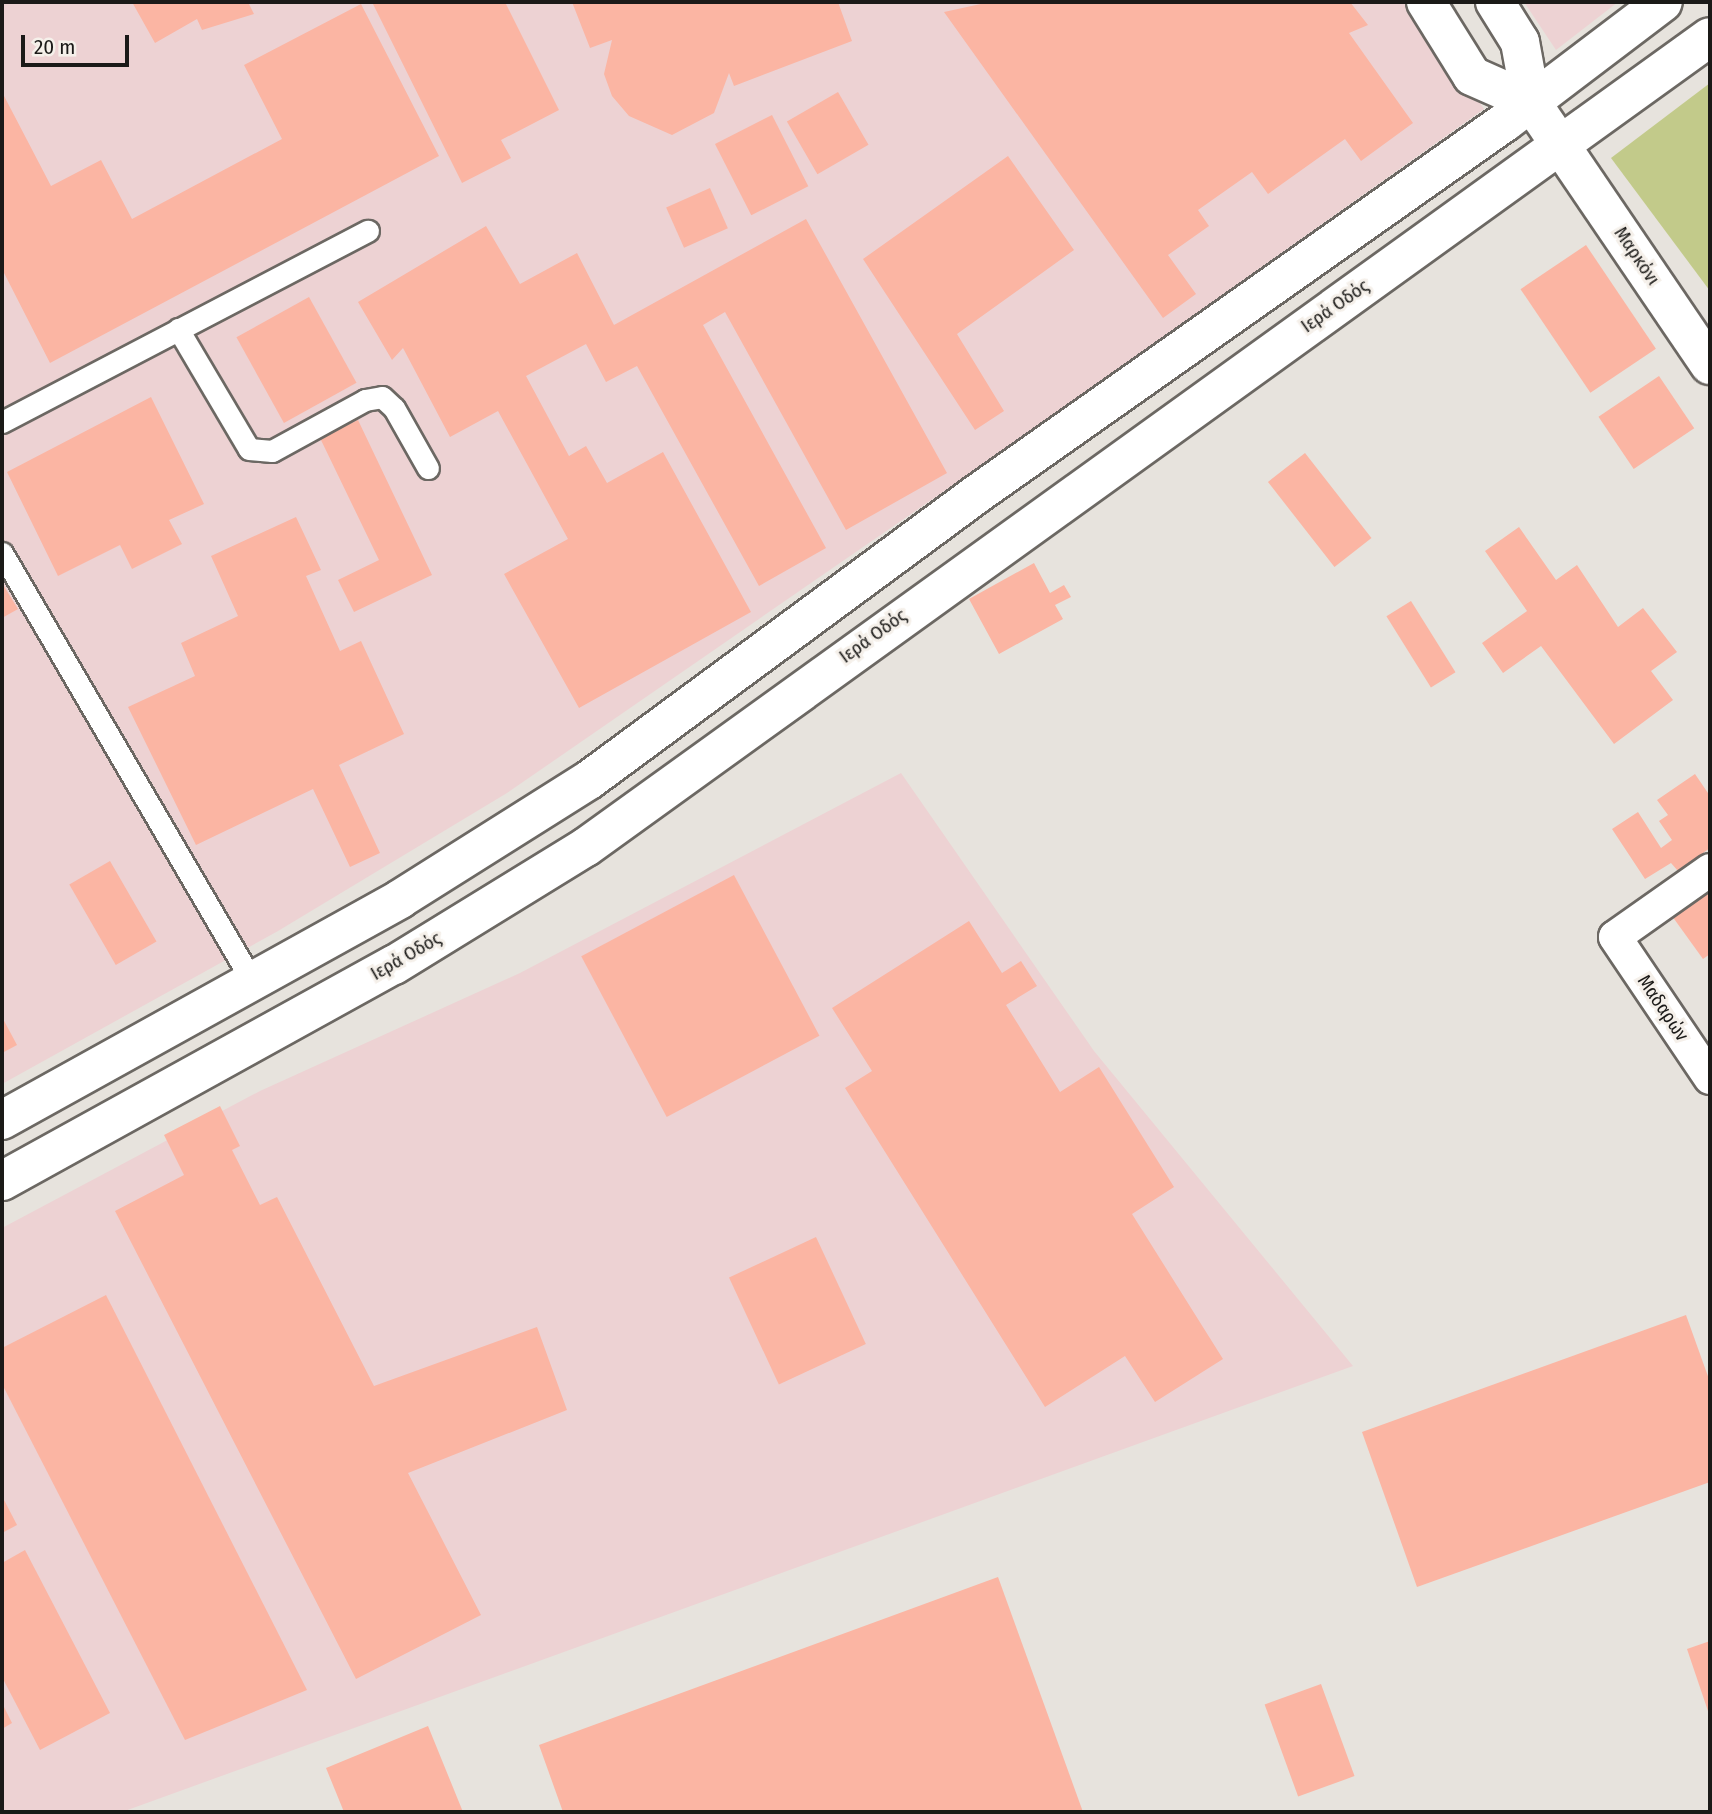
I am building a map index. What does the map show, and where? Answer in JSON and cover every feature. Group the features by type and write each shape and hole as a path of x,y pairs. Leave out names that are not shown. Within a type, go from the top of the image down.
{"main road":[{"path":"1426,2 1472,76 1531,102"},
{"path":"1495,2 1520,42 1531,102"},
{"path":"2,1120 400,899 589,780 974,496 1531,102 1663,2"},
{"name":"Ιερά Οδός","path":"2,1181 394,965 586,847 1011,536 1563,147 1710,37"},
{"name":"Μαρκόνι","path":"1531,102 1710,365"}],"street":[{"name":"Μαδαρών","path":"1710,870 1615,937 1710,1078"}],"lane":[{"path":"2,422 368,231"},
{"path":"178,330 248,449 272,451 365,400 382,397 394,408 428,468"},
{"path":"2,553 252,981"}],"shaded area":[{"path":"2,2 1410,2 1484,109 992,458 507,793 278,931 2,1084"},
{"path":"1524,2 1618,2 1556,50"},
{"path":"901,773 1094,1051 1353,1366 122,1812 2,1812 2,1228 260,1091 520,973"}],"green space":[{"path":"1710,83 1710,291 1611,158"}],"building":[{"path":"132,2 248,2 254,14 202,30 197,19 155,43"},
{"path":"372,2 505,2 559,110 501,140 511,158 462,183"},
{"path":"572,2 838,2 852,41 734,86 729,73 714,113 672,135 629,116 612,96 604,74 612,40 590,48"},
{"path":"990,2 1350,2 1368,25 1349,33 1413,123 1361,161 1345,139 1268,194 1252,172 1198,210 1209,226 1168,255 1196,294 1163,318 944,12"},
{"path":"361,4 439,156 50,363 2,269 2,92 51,186 101,160 132,219 282,139 244,65"},
{"path":"838,92 868,145 817,174 787,122"},
{"path":"772,115 808,186 751,215 715,144"},
{"path":"1008,156 1074,250 957,334 1004,411 975,430 863,259"},
{"path":"710,188 728,228 684,248 666,208"},
{"path":"806,219 947,473 846,530 725,312 703,325 826,548 759,586 637,366 606,382 586,344 526,376 569,456 586,446 607,483 663,452 751,612 579,708 504,574 568,539 498,411 450,437 403,348 392,360 358,302 486,226 520,284 577,253 614,325"},
{"path":"1586,245 1656,349 1590,393 1521,289"},
{"path":"309,297 357,383 284,423 236,337"},
{"path":"1659,376 1694,428 1634,469 1598,417"},
{"path":"151,397 204,504 169,520 182,544 132,569 120,545 58,576 7,472"},
{"path":"358,420 432,575 354,612 338,580 379,560 320,438"},
{"path":"1305,453 1371,538 1334,567 1268,482"},
{"path":"296,517 321,570 306,576 340,651 361,641 404,734 339,765 380,853 350,867 313,789 196,845 128,707 195,676 181,643 238,616 211,556"},
{"path":"1519,527 1556,580 1577,565 1618,627 1643,608 1677,652 1651,671 1673,700 1614,744 1541,646 1503,673 1482,643 1527,611 1485,551"},
{"path":"1034,563 1050,593 1064,585 1071,597 1055,605 1063,619 999,654 969,599"},
{"path":"2,583 18,609 2,618"},
{"path":"1411,601 1456,672 1431,688 1386,616"},
{"path":"1695,774 1710,796 1710,848 1678,871 1671,863 1645,879 1612,829 1638,812 1661,848 1672,840 1659,821 1668,815 1657,800"},
{"path":"110,861 156,942 116,965 69,884"},
{"path":"734,875 819,1036 667,1117 581,956"},
{"path":"1710,889 1710,954 1703,959 1672,916"},
{"path":"969,921 1002,973 1021,961 1037,986 1006,1005 1060,1092 1099,1067 1174,1187 1132,1214 1223,1359 1155,1402 1125,1356 1045,1407 845,1088 872,1071 832,1008"},
{"path":"2,1017 17,1045 2,1053"},
{"path":"220,1106 240,1146 232,1150 260,1205 277,1197 374,1386 537,1327 567,1410 408,1473 481,1615 356,1679 115,1211 184,1175 164,1135"},
{"path":"816,1237 866,1344 779,1385 729,1278"},
{"path":"106,1295 307,1690 185,1740 2,1384 2,1348"},
{"path":"1686,1315 1710,1382 1710,1482 1417,1587 1362,1432"},
{"path":"2,1496 17,1525 2,1533"},
{"path":"25,1550 110,1713 40,1750 2,1677 2,1563"},
{"path":"998,1577 1083,1812 563,1812 539,1745"},
{"path":"1710,1641 1710,1717 1687,1649"},
{"path":"1321,1684 1355,1776 1298,1797 1265,1705"},
{"path":"2,1703 12,1723 2,1729"},
{"path":"428,1726 463,1812 344,1812 326,1768"}]}
